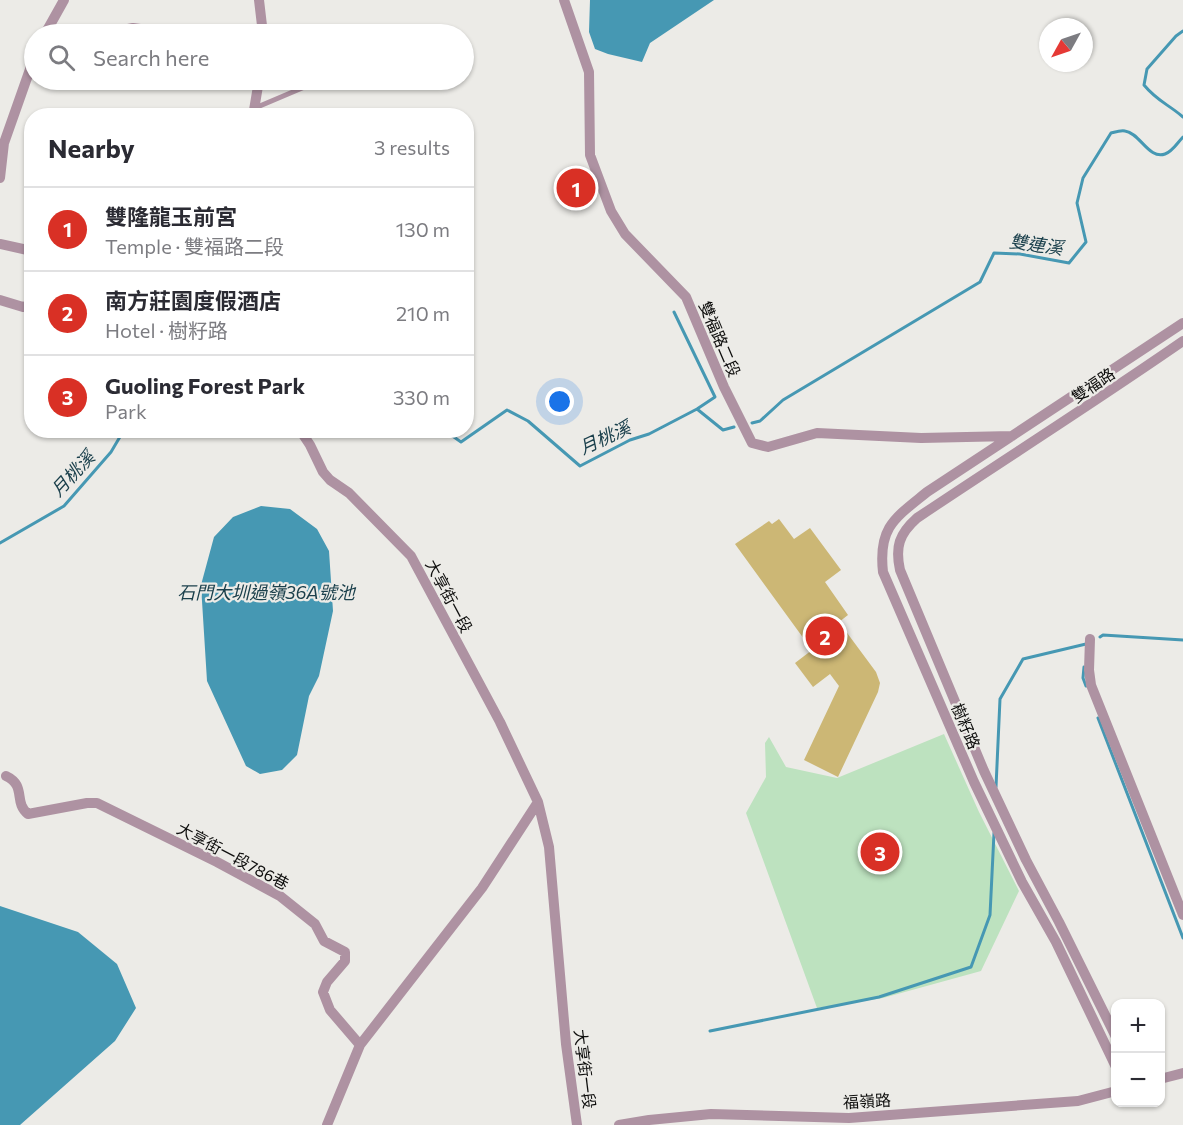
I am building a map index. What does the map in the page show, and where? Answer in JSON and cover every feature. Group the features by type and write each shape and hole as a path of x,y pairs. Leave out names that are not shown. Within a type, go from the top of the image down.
{"street":[{"path":"51,24 64,0"},
{"path":"259,0 262,24"},
{"name":"雙福路二段","path":"564,0 589,72 590,155 611,211 625,234 686,297 724,387 752,442 768,447 817,433 921,438 1012,436"},
{"path":"0,178 4,143 24,86"},
{"path":"255,108 257,90"},
{"path":"0,244 24,249"},
{"path":"0,300 24,307"},
{"name":"樹籽路","path":"1111,1057 1056,942 1022,882 974,782 883,572 881,552 886,533 892,522 927,492 1183,323"},
{"name":"雙福路","path":"1018,450 1083,410 1183,341"},
{"path":"1012,436 1018,450"},
{"name":"大享街一段","path":"305,438 323,472 330,480 349,493 411,556 500,722 538,802 549,847 566,1044 577,1125"},
{"name":"樹籽路","path":"1018,450 917,518 907,527 900,539 897,555 900,570 984,771 1026,860 1111,1026"},
{"path":"1090,639 1091,685 1183,915"},
{"name":"大享街一段786巷","path":"6,776 14,780 18,787 22,808 28,814 87,802 97,803 280,896 315,924 324,941 345,951 345,961 327,982 323,992 330,1010 360,1045"},
{"path":"327,1125 360,1045 482,888 538,802"},
{"path":"1165,1078 1183,1074"},
{"name":"福嶺路","path":"620,1125 649,1120 849,1118 1078,1101 1111,1092"}],"lane":[{"path":"262,108 300,90"}],"green space":[{"path":"944,734 979,812 1019,891 981,971 883,998 817,1008 746,813 766,777 765,743 769,737 786,767 837,778"}],"water":[{"path":"590,0 714,0 650,43 642,62 595,49 589,32"},
{"name":"石門大圳過嶺36A號池","path":"261,506 290,509 317,529 329,551 333,611 319,676 309,696 297,755 282,770 260,774 246,766 207,681 201,585 214,537 233,517"},
{"path":"0,906 78,932 117,964 136,1008 115,1041 20,1125 0,1125"}],"building":[{"path":"577,177 586,183 575,199 565,193"},
{"path":"779,519 794,539 810,528 841,570 825,582 848,615 839,622 876,672 880,683 878,692 838,777 804,760 839,686 830,674 813,687 795,663 812,650 735,544 769,521 772,524"}],"waterway":[{"name":"雙連溪","path":"1183,31 1147,69 1144,85 1158,99 1183,117"},
{"name":"雙連溪","path":"752,423 760,421 783,400 980,282 994,253 1020,254 1069,263 1086,242 1077,203 1083,178 1111,133 1122,131 1130,133 1149,150 1159,155 1170,151 1183,137"},
{"name":"月桃溪","path":"474,433 507,410 528,421 580,466 697,409 715,397 674,312"},
{"name":"雙連溪","path":"697,409 723,430 734,427"},
{"name":"月桃溪","path":"0,543 64,506 111,452 119,438"},
{"name":"月桃溪","path":"455,438 461,442 467,438"},
{"path":"1100,637 1103,635 1183,640"},
{"path":"996,787 1000,699 1023,659 1086,644"},
{"path":"1084,667 1083,678 1086,686"},
{"path":"1098,718 1183,938"},
{"path":"710,1031 879,997 971,967 990,915 994,833"}],"place":[{"name":"雙隆龍玉前宮","path":"576,188"},
{"name":"南方莊園度假酒店","path":"825,636"},
{"name":"Guoling Forest Park","path":"880,852"}]}
